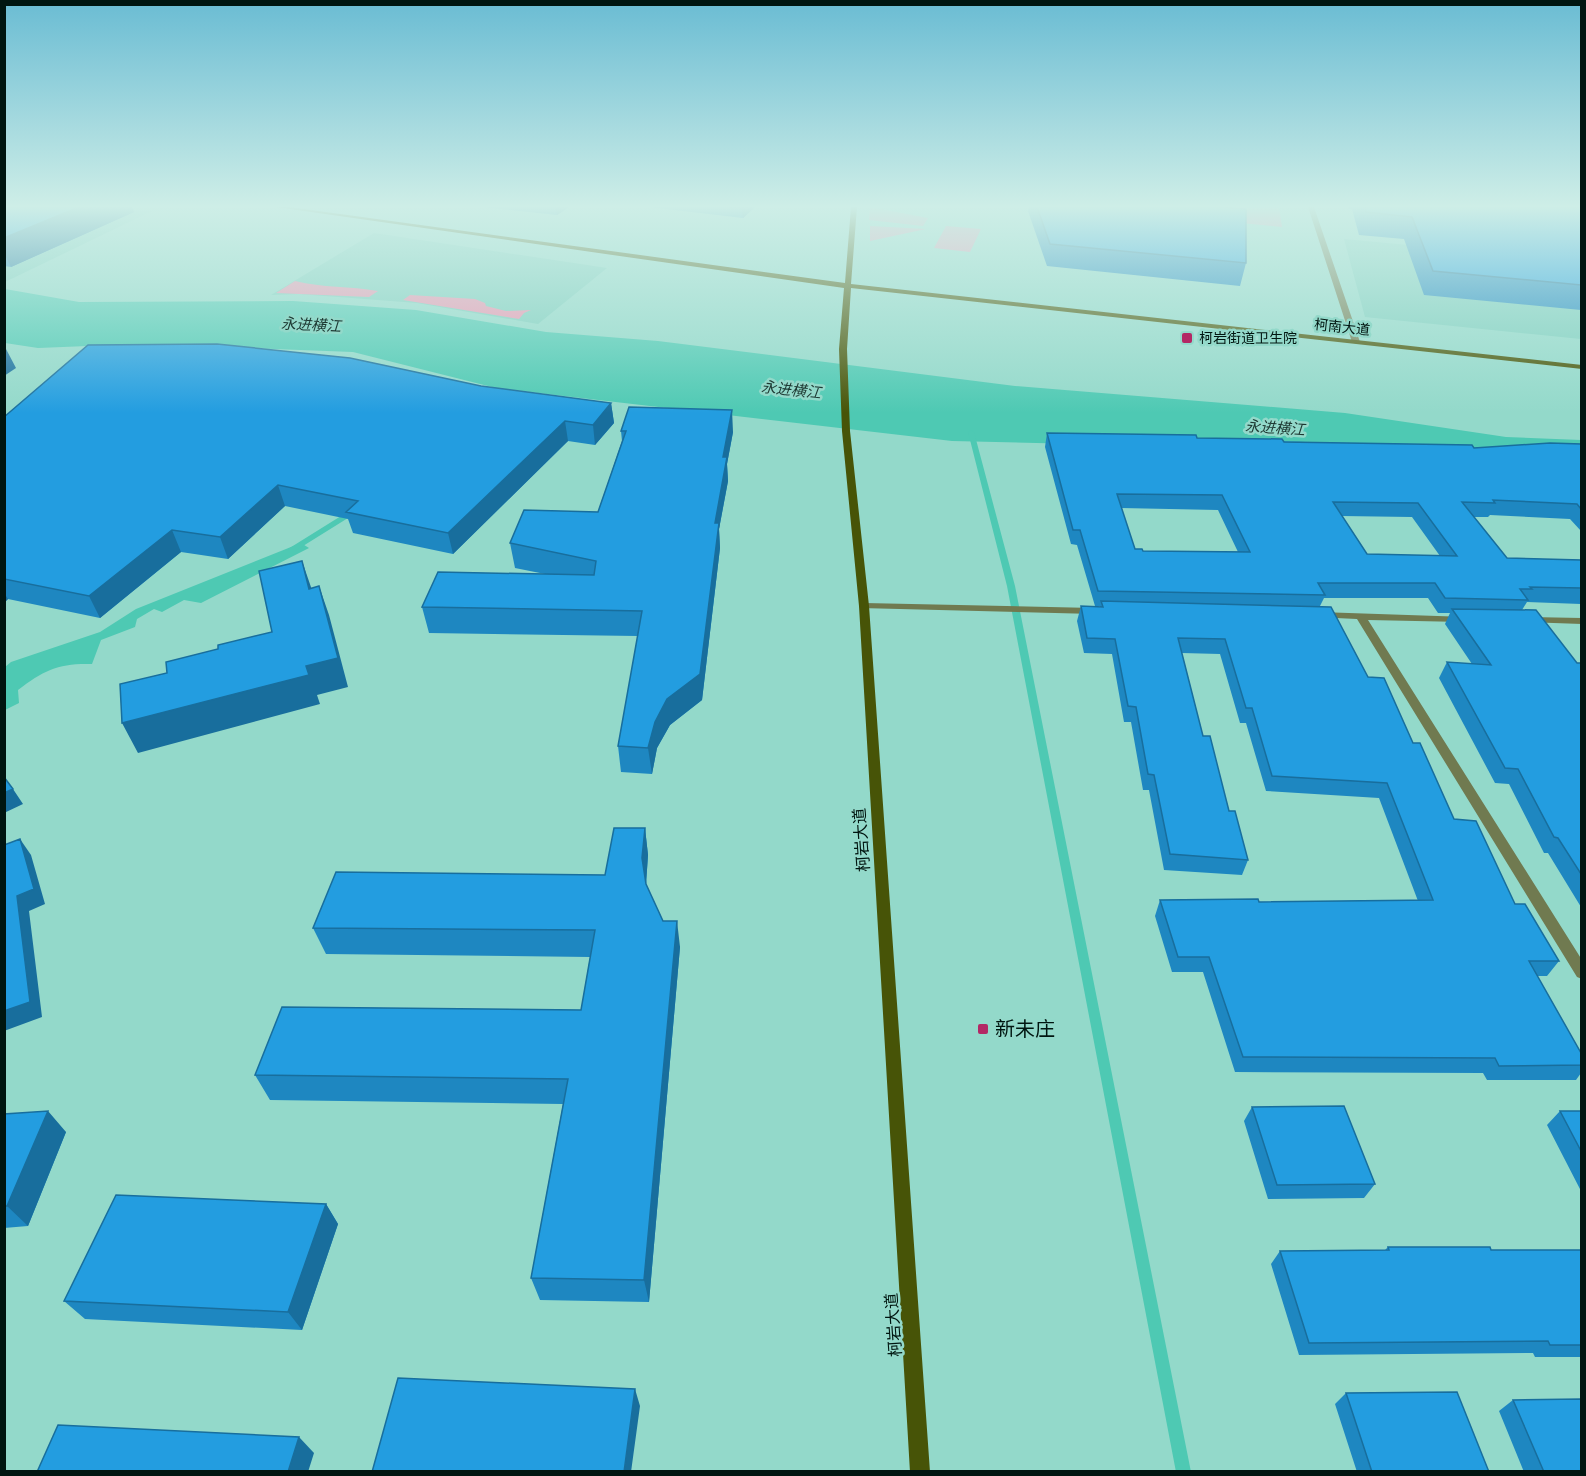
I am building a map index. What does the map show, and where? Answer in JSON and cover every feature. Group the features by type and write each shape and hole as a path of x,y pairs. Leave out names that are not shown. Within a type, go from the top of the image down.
{"main road":[{"name":"柯南大道","path":"775,276 848,286 1581,367"},
{"name":"柯岩大道","path":"849,276 843,349 846,431 864,606 920,1472"}],"street":[{"path":"1334,276 1356,342"},
{"path":"864,606 1104,611"},
{"path":"1302,615 1477,619"},
{"path":"1360,616 1581,973"},
{"path":"1512,620 1581,621"}],"shaded area":[{"path":"5,276 18,276 5,282"},
{"path":"303,276 597,276 538,324 417,303 299,294 271,295"},
{"path":"1354,276 1581,276 1581,339 1365,317"},
{"path":"295,281 378,291 369,297 276,293"},
{"path":"410,295 475,299 485,303 486,306 506,311 531,310 519,319 403,300"}],"water":[{"name":"永进横江","path":"5,289 79,302 293,301 416,310 546,332 658,341 1015,386 1345,413 1506,437 1581,440 1581,456 952,441 496,388 353,352 137,344 38,348 5,343"},
{"path":"301,543 309,548 201,603 184,600 162,612 154,609 137,619 135,627 101,640 92,664 52,669 36,677 18,690 19,703 5,710 5,667 11,662 100,632 136,609"}],"building":[{"path":"1485,276 1581,276 1581,285"},
{"path":"217,344 350,358 481,386 611,403 593,425 565,421 448,533 346,512 358,501 278,485 220,537 172,530 89,596 4,579 4,417 88,345"},
{"path":"629,407 732,410 723,457 727,457 715,523 719,523 700,674 667,699 655,722 648,748 618,746 642,611 422,607 438,572 594,575 596,561 510,543 524,510 598,512 626,431 621,431"},
{"path":"1047,433 1196,435 1197,438 1472,445 1474,448 1550,443 1581,444 1581,509 1577,504 1493,500 1495,503 1462,502 1507,558 1581,560 1581,588 1530,587 1532,589 1520,589 1528,600 1445,598 1435,583 1318,583 1325,595 1098,591 1080,530 1073,530","holes":["1117,494 1222,495 1250,552 1135,549","1333,502 1418,503 1457,556 1367,554"]},
{"path":"302,561 309,589 319,586 338,658 306,666 309,675 122,723 120,684 167,673 166,662 218,649 218,645 272,632 259,571"},
{"path":"1101,601 1331,607 1368,677 1384,678 1413,743 1420,743 1454,819 1476,821 1515,904 1525,904 1559,961 1529,961 1581,1053 1581,1065 1499,1066 1495,1058 1243,1057 1209,957 1178,957 1160,900 1258,899 1259,902 1433,900 1387,783 1272,776 1252,708 1246,708 1225,639 1178,638 1203,736 1210,736 1229,811 1235,811 1248,860 1170,854 1154,775 1148,774 1136,707 1128,706 1115,639 1087,638 1081,606 1103,607"},
{"path":"1452,609 1536,610 1577,663 1581,663 1581,874 1558,838 1554,837 1518,769 1505,768 1447,662 1491,665"},
{"path":"4,777 13,789 4,793"},
{"path":"614,828 645,828 642,858 646,884 663,921 677,921 644,1280 531,1278 568,1079 255,1075 282,1007 581,1010 595,930 313,928 336,872 605,875"},
{"path":"20,839 34,889 17,896 30,1002 4,1011 4,845"},
{"path":"1344,1106 1375,1184 1277,1185 1252,1107"},
{"path":"48,1111 7,1206 4,1206 4,1114"},
{"path":"1560,1111 1581,1111 1581,1151"},
{"path":"116,1195 326,1204 288,1312 64,1301"},
{"path":"1388,1247 1581,1250 1581,1345 1550,1345 1548,1341 1309,1343 1280,1251 1389,1250"},
{"path":"398,1378 635,1389 624,1472 372,1472"},
{"path":"1457,1392 1489,1472 1372,1472 1346,1393"},
{"path":"1581,1399 1581,1472 1544,1472 1513,1400"},
{"path":"58,1425 299,1437 288,1472 37,1472"}],"waterway":[{"path":"971,432 1011,586 1184,1472"},
{"path":"292,549 352,513"}],"place":[{"name":"柯岩街道卫生院","path":"1187,338"},
{"name":"新未庄","path":"983,1029"}]}
